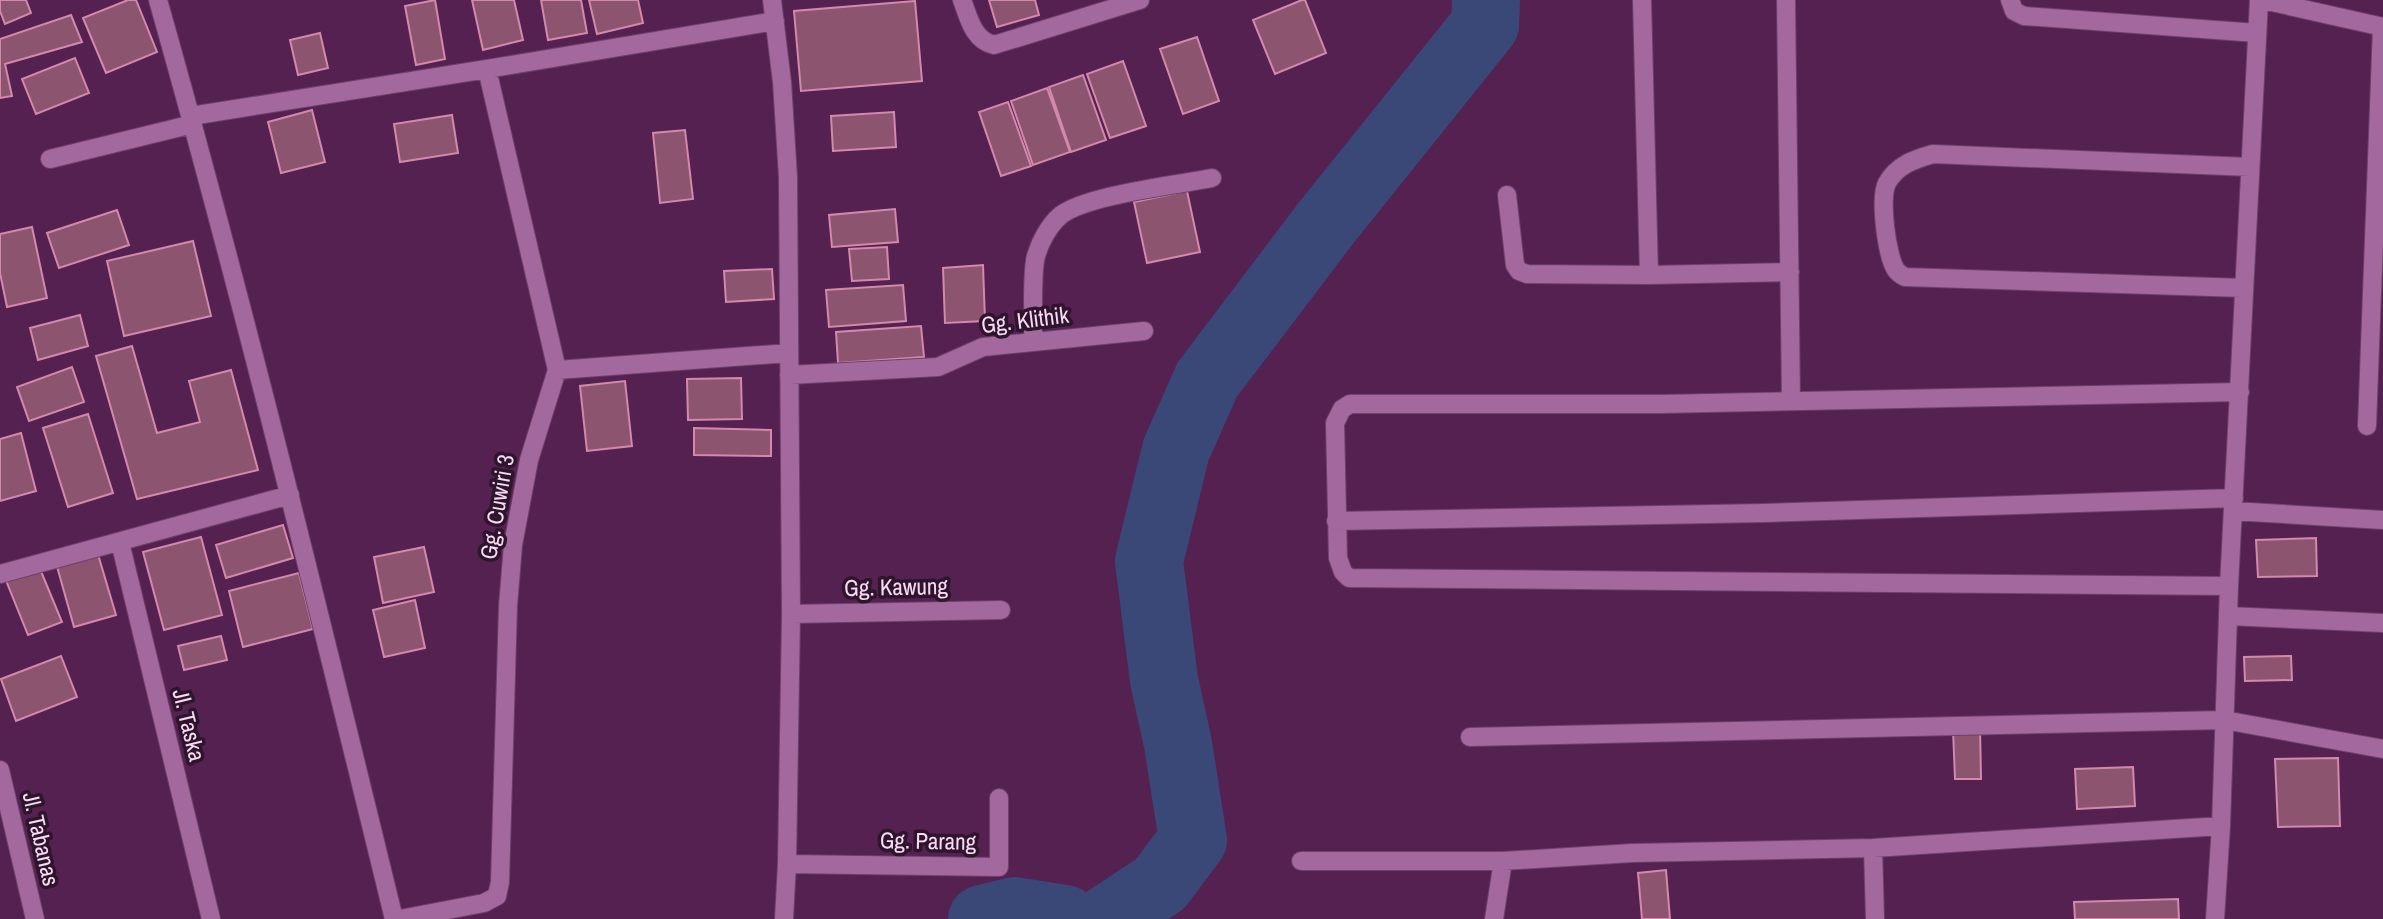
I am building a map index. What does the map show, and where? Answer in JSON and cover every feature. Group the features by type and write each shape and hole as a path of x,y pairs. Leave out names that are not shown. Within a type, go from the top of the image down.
{"street":[{"path":"158,0 290,495 394,919"},
{"path":"772,0 782,82 788,177 791,614 784,919"},
{"path":"962,0 976,35 983,42 993,45 1140,0"},
{"path":"1642,0 1649,275"},
{"path":"1786,0 1791,401"},
{"path":"2010,0 2014,11 2024,16 2257,33"},
{"path":"2215,919 2229,586 2257,33 2261,0 2383,27 2367,426"},
{"path":"50,159 192,120 775,21"},
{"path":"487,69 557,370 789,353"},
{"path":"2244,288 1905,276 1897,272 1891,259 1883,197 1887,183 1899,169 1916,159 1933,154 2250,167"},
{"path":"1033,342 1035,258 1048,229 1060,216 1078,206 1103,199 1212,178"},
{"path":"1507,195 1513,257 1519,271 1527,274 1790,272"},
{"name":"Gg. Klithik","path":"789,375 938,366 983,347 1144,331"},
{"name":"Gg. Cuwiri 3","path":"400,919 484,903 497,896 500,882 508,606 513,545 529,460 557,370"},
{"path":"2229,586 1349,578 1343,572 1338,558 1335,424 1342,409 1350,404 1662,404 2240,392"},
{"path":"0,574 290,495"},
{"path":"1336,520 2234,504 2383,520"},
{"name":"Jl. Taska","path":"120,542 211,919"},
{"name":"Gg. Kawung","path":"791,614 1001,610"},
{"path":"2228,616 2383,623"},
{"path":"1470,737 2224,720 2383,749"},
{"name":"Jl. Tabanas","path":"0,770 35,919"},
{"name":"Gg. Parang","path":"787,864 999,867 999,797"},
{"path":"1301,861 1503,861 1632,853 1873,848 2221,826"},
{"path":"1873,848 1875,919"},
{"path":"1494,919 1503,861"}],"building":[{"path":"0,0 26,0 31,13 5,24 0,11"},
{"path":"128,0 136,0 157,52 106,73 83,18"},
{"path":"435,0 445,59 416,65 405,6"},
{"path":"472,0 514,0 523,40 483,50"},
{"path":"541,0 581,0 587,33 548,40"},
{"path":"589,0 638,0 643,23 597,34"},
{"path":"989,0 1035,0 1039,15 997,27"},
{"path":"1305,0 1326,53 1275,74 1253,20"},
{"path":"915,1 922,81 801,91 794,11"},
{"path":"71,15 82,42 5,64 12,96 0,98 0,39"},
{"path":"320,33 328,68 298,75 290,40"},
{"path":"1197,37 1219,101 1183,114 1160,49"},
{"path":"75,58 89,93 36,114 22,79"},
{"path":"1123,61 1146,126 1110,138 1087,74"},
{"path":"1083,75 1106,140 1071,152 1049,87"},
{"path":"1047,88 1070,152 1033,165 1011,101"},
{"path":"1008,102 1031,166 1001,176 979,112"},
{"path":"312,110 325,162 281,173 268,122"},
{"path":"894,112 896,147 833,151 831,116"},
{"path":"452,115 458,153 400,162 394,124"},
{"path":"685,130 693,199 660,203 653,133"},
{"path":"1187,191 1200,252 1147,263 1134,202"},
{"path":"895,209 898,242 832,247 829,215"},
{"path":"117,210 129,245 59,268 47,233"},
{"path":"32,227 47,298 7,307 0,273 0,234"},
{"path":"193,241 211,316 124,336 107,261"},
{"path":"887,247 889,279 852,281 849,249"},
{"path":"983,265 985,321 945,323 943,268"},
{"path":"772,269 774,299 726,302 724,271"},
{"path":"903,285 906,321 829,327 826,290"},
{"path":"80,315 88,346 38,360 30,328"},
{"path":"921,326 924,357 838,363 836,332"},
{"path":"132,346 157,433 200,422 189,381 231,370 258,470 137,499 96,356"},
{"path":"72,367 84,402 29,421 17,387"},
{"path":"741,378 742,419 688,420 687,379"},
{"path":"625,381 632,446 587,451 580,386"},
{"path":"88,414 113,493 68,507 43,428"},
{"path":"694,428 771,430 771,456 694,455"},
{"path":"21,433 36,491 0,501 0,439"},
{"path":"283,525 293,558 226,578 216,545"},
{"path":"201,537 222,615 164,630 143,552"},
{"path":"2316,538 2317,576 2258,577 2256,540"},
{"path":"424,547 434,592 383,603 374,557"},
{"path":"97,551 116,615 74,627 56,563"},
{"path":"38,564 62,622 28,635 5,578"},
{"path":"299,573 313,629 243,647 229,591"},
{"path":"415,600 425,648 384,657 373,610"},
{"path":"221,636 227,660 184,670 178,646"},
{"path":"61,656 77,697 16,721 1,679"},
{"path":"2291,656 2292,680 2245,681 2244,657"},
{"path":"1980,728 1981,779 1955,779 1953,729"},
{"path":"2338,758 2340,826 2278,827 2275,759"},
{"path":"2133,767 2135,806 2077,809 2075,769"},
{"path":"1666,870 1670,919 1642,919 1638,873"},
{"path":"2178,899 2179,919 2075,919 2074,902"}],"waterway":[{"path":"1107,919 1160,884 1193,840 1178,744 1164,680 1149,561 1176,450 1207,380 1326,223 1485,25 1486,0"},
{"path":"982,919 1015,911 1065,919"}]}
